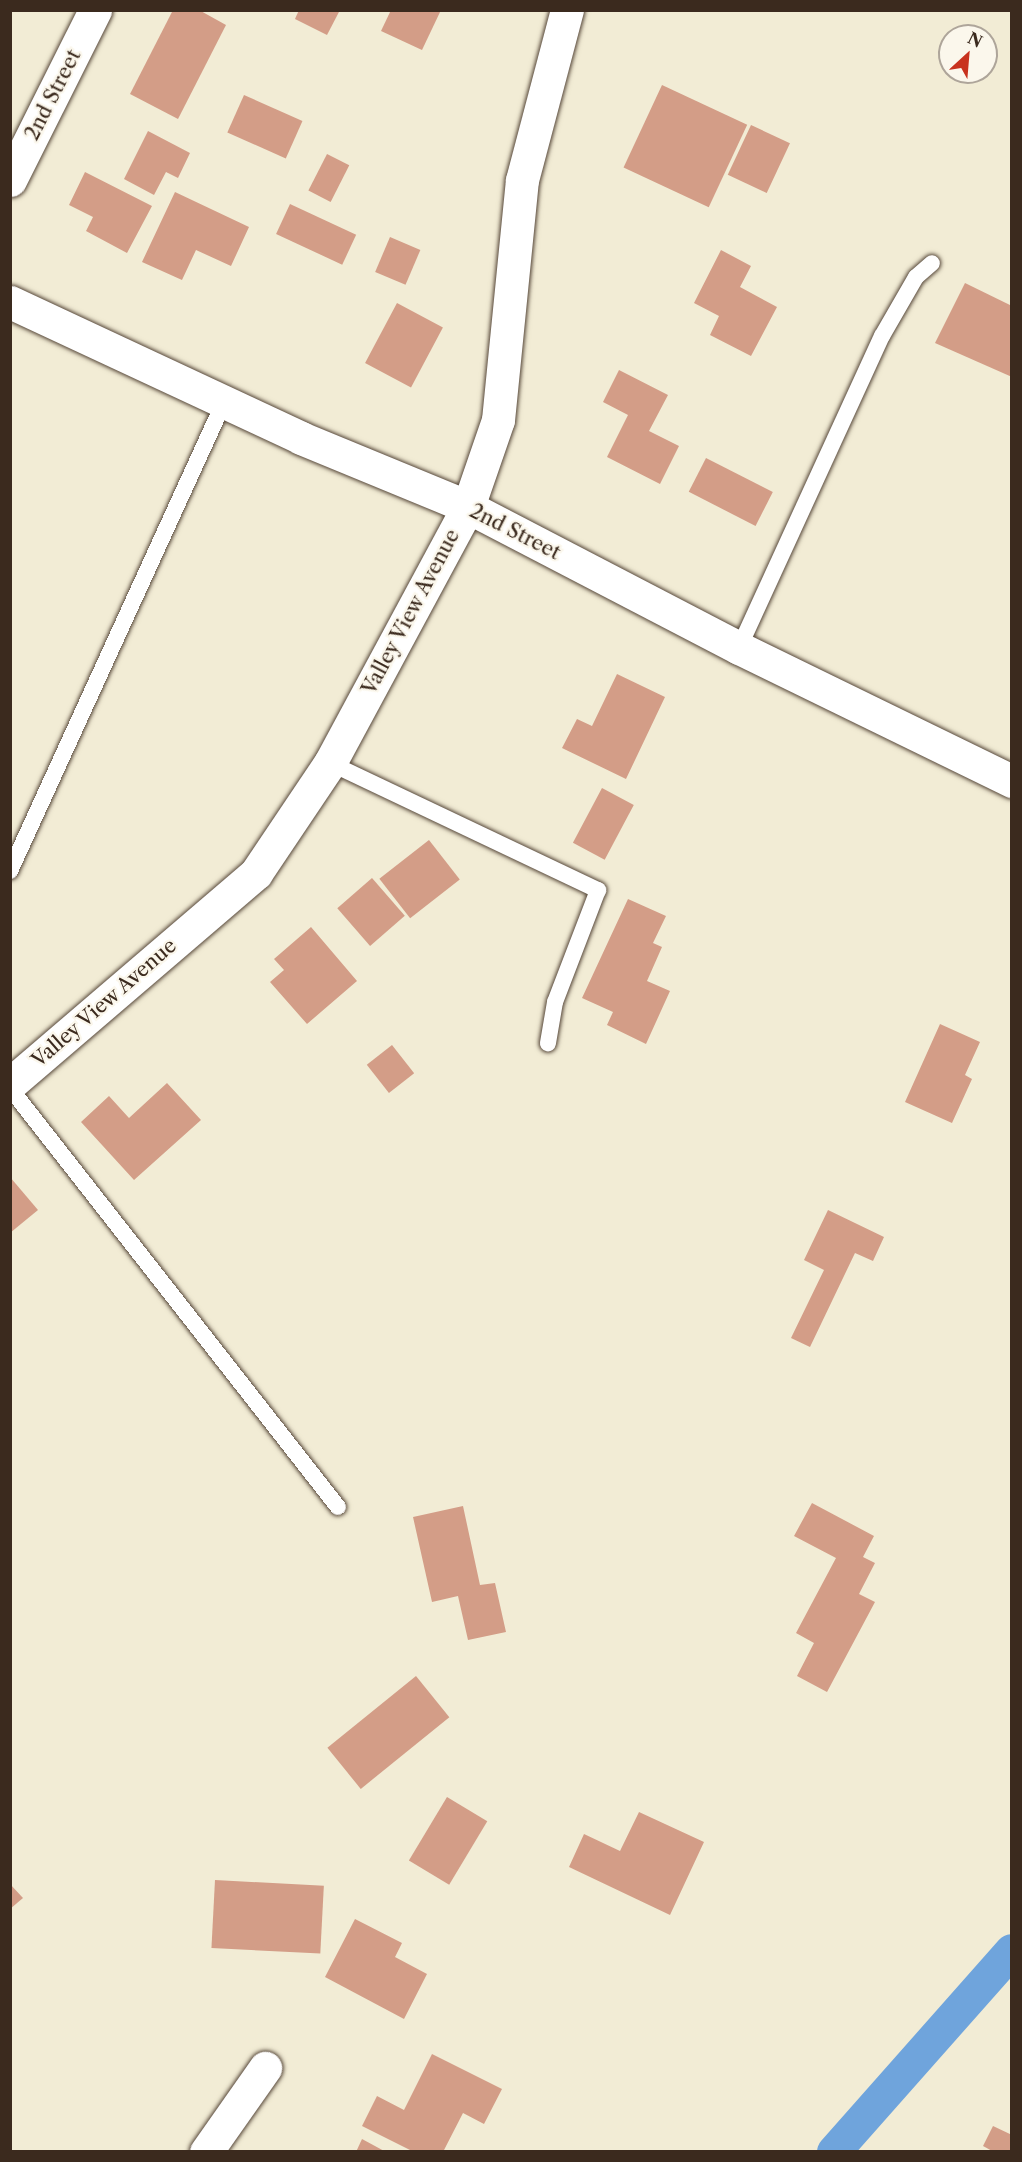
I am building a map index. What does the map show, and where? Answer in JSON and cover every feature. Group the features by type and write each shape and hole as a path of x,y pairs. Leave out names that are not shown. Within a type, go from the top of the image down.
{"street":[{"name":"2nd Street","path":"10,180 95,10"},
{"name":"Valley View Avenue","path":"10,1083 256,873 330,763 468,507 498,420 522,180 567,10"},
{"name":"2nd Street","path":"10,302 224,402 468,507 739,648 1011,781"},
{"path":"206,2151 265,2068"}],"lane":[{"path":"739,648 882,336 916,277 932,262"},
{"path":"10,871 224,402"},
{"path":"330,763 598,890 555,1002 548,1043"},
{"path":"10,1088 338,1507"}],"building":[{"path":"173,10 199,10 226,25 178,119 130,94"},
{"path":"299,10 340,10 327,35 295,19"},
{"path":"391,10 441,10 422,50 381,31"},
{"path":"662,85 747,125 709,207 624,167"},
{"path":"244,95 302,121 286,158 227,132"},
{"path":"751,125 790,143 767,193 728,175"},
{"path":"148,131 190,153 178,178 166,172 154,195 124,179"},
{"path":"327,154 349,165 331,202 308,191"},
{"path":"85,172 152,206 127,253 86,231 93,217 69,205"},
{"path":"175,192 249,227 231,266 196,250 182,280 142,262"},
{"path":"290,204 356,235 342,265 276,234"},
{"path":"390,237 420,250 406,285 375,272"},
{"path":"721,250 751,266 740,287 777,307 751,356 710,335 719,316 694,303"},
{"path":"965,283 1012,306 1012,377 935,343"},
{"path":"397,303 443,327 411,387 365,363"},
{"path":"619,370 668,395 649,431 679,446 660,484 607,457 628,415 603,402"},
{"path":"706,458 773,492 756,526 689,492"},
{"path":"617,674 665,697 626,779 562,748 577,719 592,726"},
{"path":"602,788 634,805 605,860 573,843"},
{"path":"429,840 460,879 410,918 379,879"},
{"path":"372,878 405,916 370,946 337,908"},
{"path":"628,899 666,916 653,943 662,947 647,981 670,991 646,1044 607,1025 613,1012 582,998"},
{"path":"311,927 357,981 307,1024 270,982 284,970 274,959"},
{"path":"940,1024 980,1042 965,1075 972,1079 952,1123 905,1102"},
{"path":"392,1045 414,1073 389,1093 367,1065"},
{"path":"167,1083 201,1120 134,1180 81,1122 109,1096 129,1118"},
{"path":"10,1177 38,1210 10,1233"},
{"path":"828,1210 884,1237 873,1261 855,1253 810,1347 791,1338 824,1270 804,1260"},
{"path":"812,1503 874,1536 863,1557 875,1563 859,1594 875,1602 827,1692 797,1676 814,1643 796,1633 836,1558 794,1536"},
{"path":"463,1506 480,1585 495,1583 506,1632 468,1640 458,1596 432,1602 413,1517"},
{"path":"416,1676 449,1717 361,1789 327,1748"},
{"path":"447,1797 487,1821 449,1885 409,1860"},
{"path":"639,1812 704,1842 670,1915 569,1867 584,1834 620,1851"},
{"path":"215,1880 324,1886 320,1954 211,1948"},
{"path":"10,1884 23,1898 10,1909"},
{"path":"355,1919 402,1943 395,1957 427,1974 404,2019 325,1977"},
{"path":"432,2054 502,2089 484,2124 463,2113 443,2152 414,2152 362,2126 377,2096 404,2110"},
{"path":"993,2126 1012,2135 1012,2152 994,2152 983,2146"},
{"path":"362,2139 386,2152 356,2152"}],"waterway":[{"path":"834,2152 1012,1951"}]}
